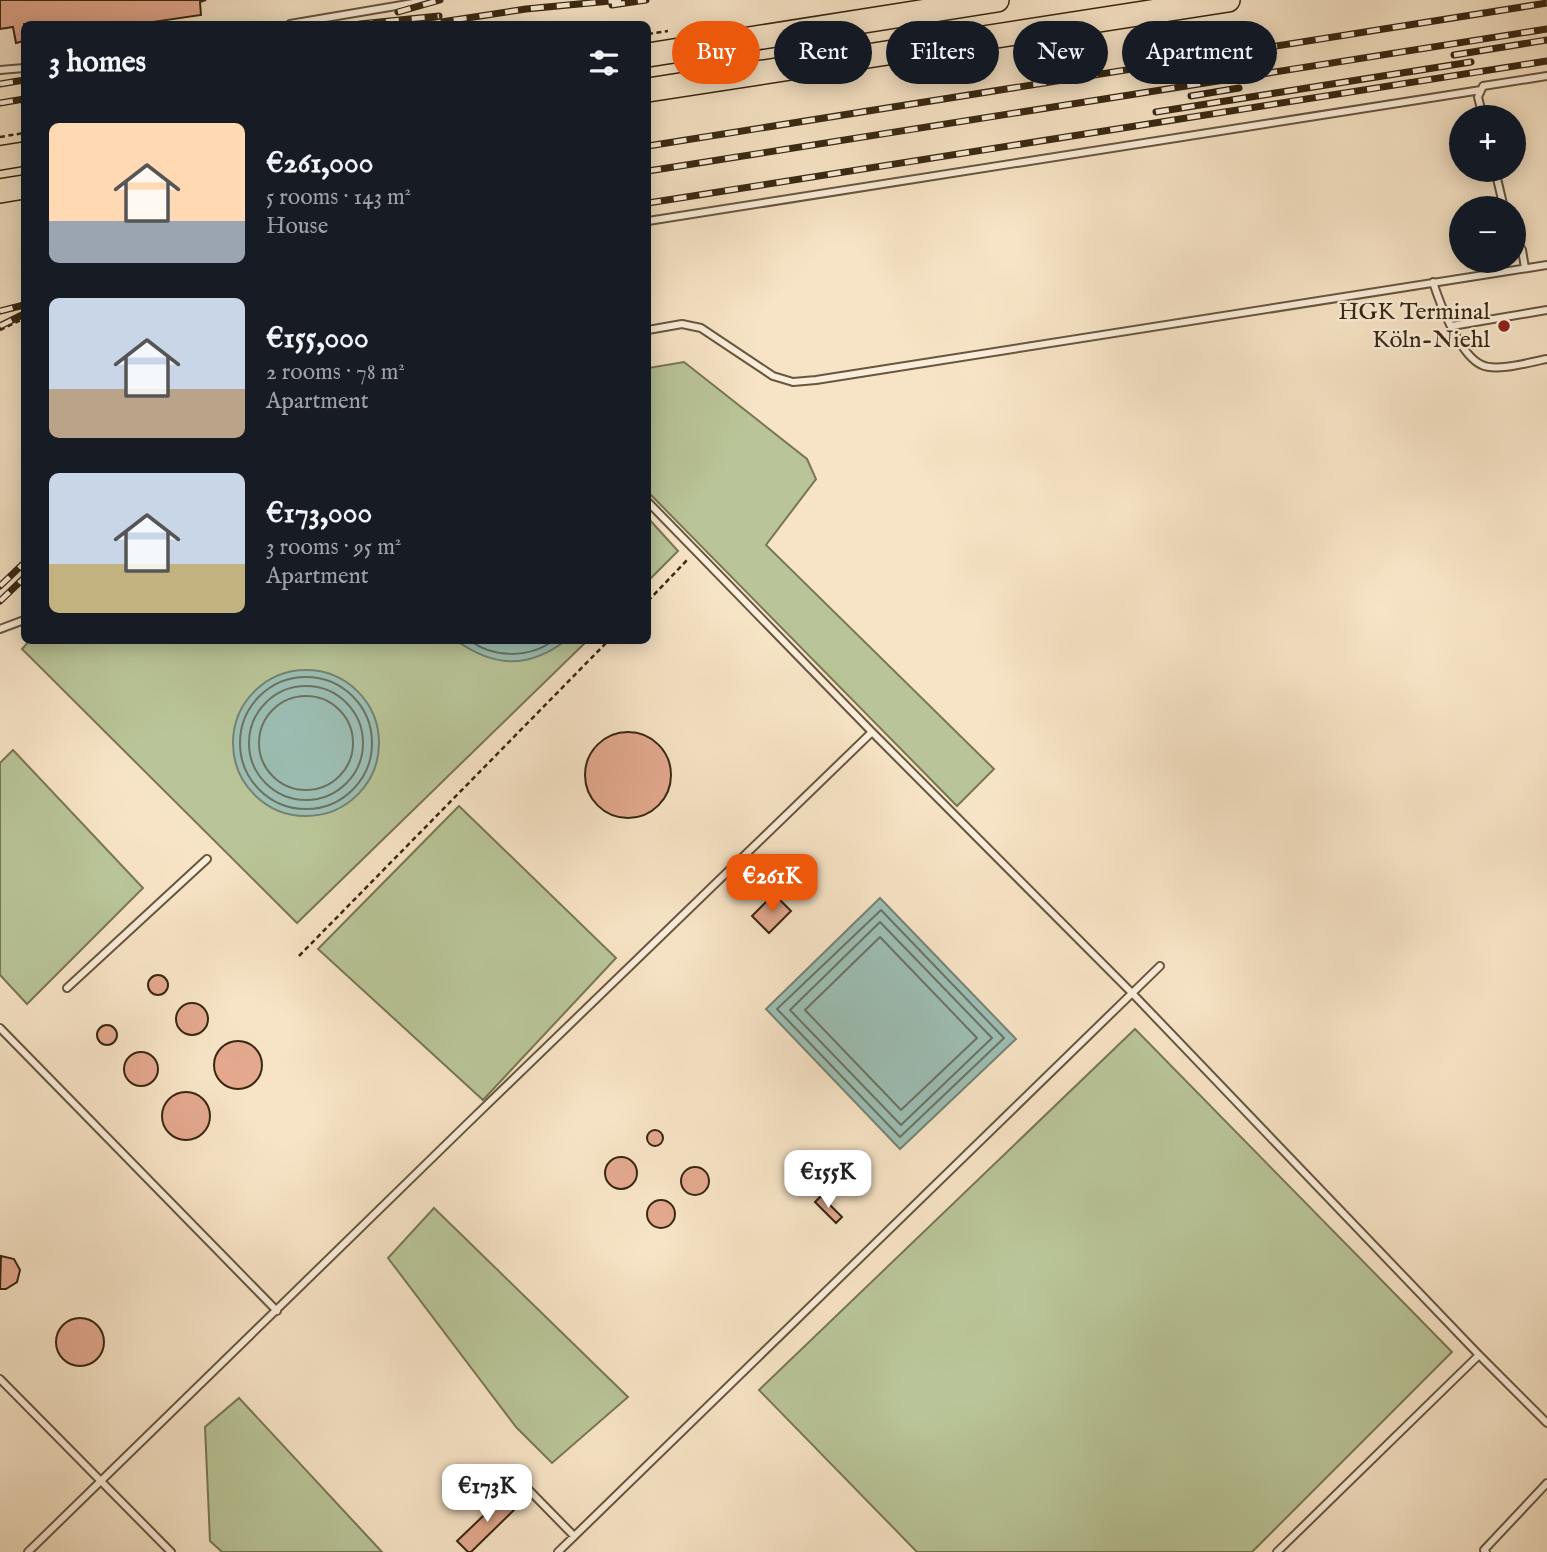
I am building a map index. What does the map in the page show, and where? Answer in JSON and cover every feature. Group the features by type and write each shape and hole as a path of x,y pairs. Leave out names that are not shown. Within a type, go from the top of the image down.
{"highway":[{"path":"651,55 997,0"},
{"path":"651,90 1228,0"},
{"path":"0,158 21,154"},
{"path":"0,191 21,188"}],"lane":[{"path":"308,21 431,0"},
{"path":"0,70 21,68"},
{"path":"1480,105 1478,97 1483,86 1547,76"},
{"path":"651,221 1481,90"},
{"path":"1526,268 1547,265"},
{"path":"651,329 682,324 701,328 773,376 793,382 1492,273"},
{"path":"1433,282 1442,310 1451,326 1465,349 1482,365 1497,367 1547,359"},
{"path":"1451,326 1547,310"},
{"path":"651,505 872,733 1132,993 1547,1423"},
{"path":"0,629 21,621"},
{"path":"28,1552 872,733"},
{"path":"67,988 207,859"},
{"path":"558,1552 1160,966"},
{"path":"0,1028 276,1311"},
{"path":"1277,1552 1479,1355"},
{"path":"0,1379 171,1552"},
{"path":"1486,1552 1484,1549 1547,1483"},
{"path":"527,1488 574,1536"}],"path":[{"path":"0,136 21,133"},
{"path":"0,330 21,320"},
{"path":"651,598 696,551"},
{"path":"299,956 605,644"}],"green space":[{"path":"684,362 807,459 816,479 766,545 994,769 957,806 651,495 651,368"},
{"path":"651,521 678,551 651,578"},
{"path":"26,644 584,644 297,923 22,649"},
{"path":"13,750 143,888 27,1004 0,975 0,763"},
{"path":"459,806 616,958 483,1100 318,949"},
{"path":"1135,1029 1452,1352 1252,1552 917,1552 759,1390"},
{"path":"434,1208 628,1397 552,1463 516,1427 388,1258"},
{"path":"239,1398 382,1552 222,1552 210,1541 205,1427"}],"water":[{"path":"462,644 560,644 538,656 511,661 498,660"},
{"path":"306,670 334,675 358,691 374,715 379,743 374,771 358,795 334,811 306,816 278,811 254,795 238,771 233,743 238,715 254,691 278,675"},
{"path":"880,898 1016,1039 900,1149 766,1009"}],"building":[{"path":"0,0 206,0 200,2 201,15 160,21 21,21 21,42 16,43 13,27 0,29"},
{"path":"620,732 636,732 659,744 668,758 671,775 668,792 659,806 636,818 620,818 604,811 592,799 585,783 585,767 592,751 604,739"},
{"path":"774,894 791,911 769,933 752,916"},
{"path":"154,975 162,975 168,985 162,995 154,995 148,989 148,981"},
{"path":"192,1003 204,1007 208,1019 204,1031 192,1035 180,1031 176,1019 180,1007"},
{"path":"103,1025 111,1025 117,1035 111,1045 103,1045 97,1039 97,1031"},
{"path":"238,1041 255,1048 262,1065 255,1082 238,1089 221,1082 214,1065 221,1048"},
{"path":"141,1052 153,1057 158,1069 153,1081 141,1086 129,1081 124,1069 129,1057"},
{"path":"186,1092 203,1099 210,1116 203,1133 186,1140 169,1133 162,1116 169,1099"},
{"path":"655,1130 661,1132 661,1144 655,1146 649,1144 647,1138 649,1132"},
{"path":"621,1157 632,1162 637,1173 632,1184 621,1189 610,1184 605,1173 610,1162"},
{"path":"695,1167 705,1171 709,1181 705,1191 695,1195 685,1191 681,1181 685,1171"},
{"path":"821,1196 842,1217 836,1223 815,1202"},
{"path":"661,1200 671,1204 675,1214 671,1224 661,1228 651,1224 647,1214 651,1204"},
{"path":"1,1256 14,1259 20,1270 17,1282 6,1289 0,1289"},
{"path":"80,1318 97,1325 104,1342 97,1359 80,1366 63,1359 56,1342 63,1325"},
{"path":"505,1495 517,1507 468,1552 457,1541"}],"railway":[{"path":"398,12 440,0"},
{"path":"448,21 526,9 621,0"},
{"path":"612,5 646,0"},
{"path":"651,146 1547,3"},
{"path":"390,21 439,16"},
{"path":"651,171 1547,29"},
{"path":"1454,55 1547,40"},
{"path":"651,203 1547,61"},
{"path":"1156,112 1471,62"},
{"path":"0,84 21,80"},
{"path":"1191,96 1239,88"},
{"path":"0,103 21,100"},
{"path":"0,311 21,306"},
{"path":"0,326 21,316"},
{"path":"0,586 21,566"},
{"path":"0,601 21,581"}],"place":[{"name":"HGK Terminal Köln-Niehl","path":"1504,326"}]}
